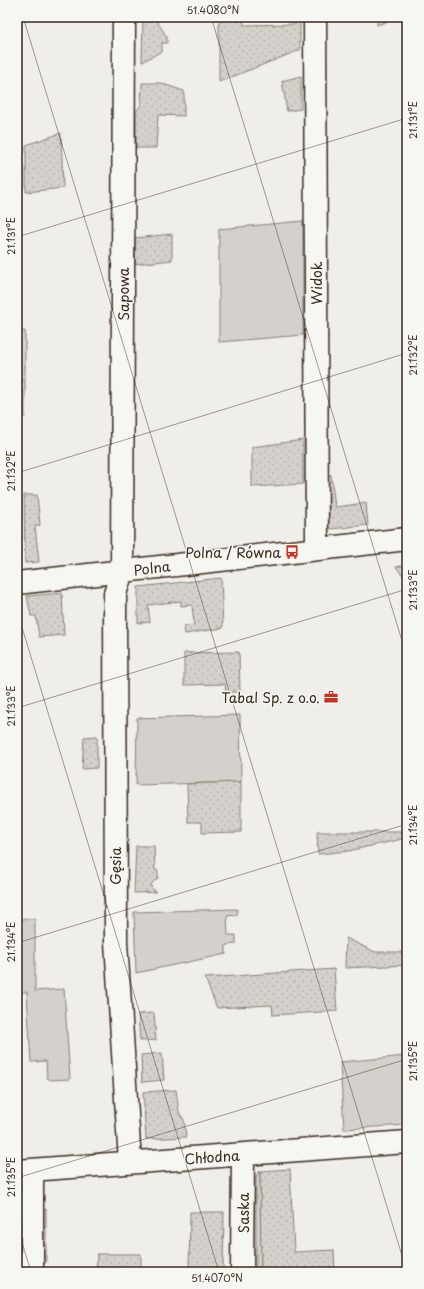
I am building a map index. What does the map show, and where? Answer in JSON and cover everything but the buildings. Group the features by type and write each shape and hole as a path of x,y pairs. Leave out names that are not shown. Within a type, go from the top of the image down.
{"street":[{"name":"Sapowa","path":"122,571 124,17"},
{"name":"Widok","path":"315,17 316,549"},
{"name":"Polna","path":"17,583 407,539"},
{"name":"Gęsia","path":"122,571 115,594 116,942 130,1162"},
{"name":"Chłodna","path":"25,1170 407,1142"},
{"name":"Saska","path":"242,1272 243,1155"},
{"path":"25,1170 32,1272"}],"shaded area":[{"path":"143,17 154,17 167,37 167,43 162,43 162,51 142,62"},
{"path":"219,17 243,17 244,25 296,24 296,17 300,17 300,50 219,82"},
{"path":"377,17 401,17 377,25"},
{"path":"301,76 301,109 287,111 282,81"},
{"path":"142,83 160,83 184,91 184,116 158,115 156,148 136,148 136,112 141,105"},
{"path":"61,133 63,188 26,192 26,145"},
{"path":"303,221 303,335 219,342 219,229"},
{"path":"172,234 172,260 135,264 135,238"},
{"path":"25,331 25,380 17,381 17,332"},
{"path":"25,380 25,417 17,417 17,381"},
{"path":"303,440 303,484 252,487 252,447"},
{"path":"327,474 331,475 335,507 366,503 368,525 330,529 327,525"},
{"path":"24,495 37,495 40,525 35,526 39,562 25,563"},
{"path":"407,565 407,580 396,567"},
{"path":"221,578 223,628 185,634 184,626 194,625 192,605 181,606 181,601 148,605 150,622 138,623 138,587"},
{"path":"62,593 64,635 39,637 36,616 31,616 27,596"},
{"path":"239,652 240,692 226,692 225,684 184,685 184,653"},
{"path":"240,715 241,782 136,785 137,718"},
{"path":"97,736 97,768 82,769 84,737"},
{"path":"241,782 241,832 202,833 202,822 188,822 187,784"},
{"path":"317,832 407,832 407,838 348,851 318,854"},
{"path":"136,846 154,846 155,870 158,871 158,878 152,883 151,887 156,892 134,893"},
{"path":"237,909 237,915 227,916 228,935 236,935 236,944 226,945 226,954 136,973 134,912"},
{"path":"17,919 35,919 35,991 64,989 70,1079 51,1080 47,1078 46,1061 31,1062 27,992 17,992"},
{"path":"346,938 375,952 407,952 407,965 345,968"},
{"path":"334,969 337,1011 273,1015 272,1005 217,1008 205,978"},
{"path":"154,1013 156,1040 140,1041 138,1014"},
{"path":"162,1053 164,1080 142,1082 141,1055"},
{"path":"407,1056 407,1125 344,1129 340,1062"},
{"path":"176,1090 179,1112 184,1120 186,1137 146,1139 143,1092"},
{"path":"290,1169 294,1252 334,1250 335,1272 261,1272 260,1171"},
{"path":"260,1171 261,1272 256,1272 256,1176"},
{"path":"46,1209 46,1263 42,1263 42,1210"},
{"path":"190,1212 224,1212 223,1272 189,1272"},
{"path":"97,1254 141,1254 141,1272 96,1272"}],"place":[{"name":"Polna / Równa","path":"292,552"},
{"name":"Tabal Sp. z o.o.","path":"331,697"}]}
